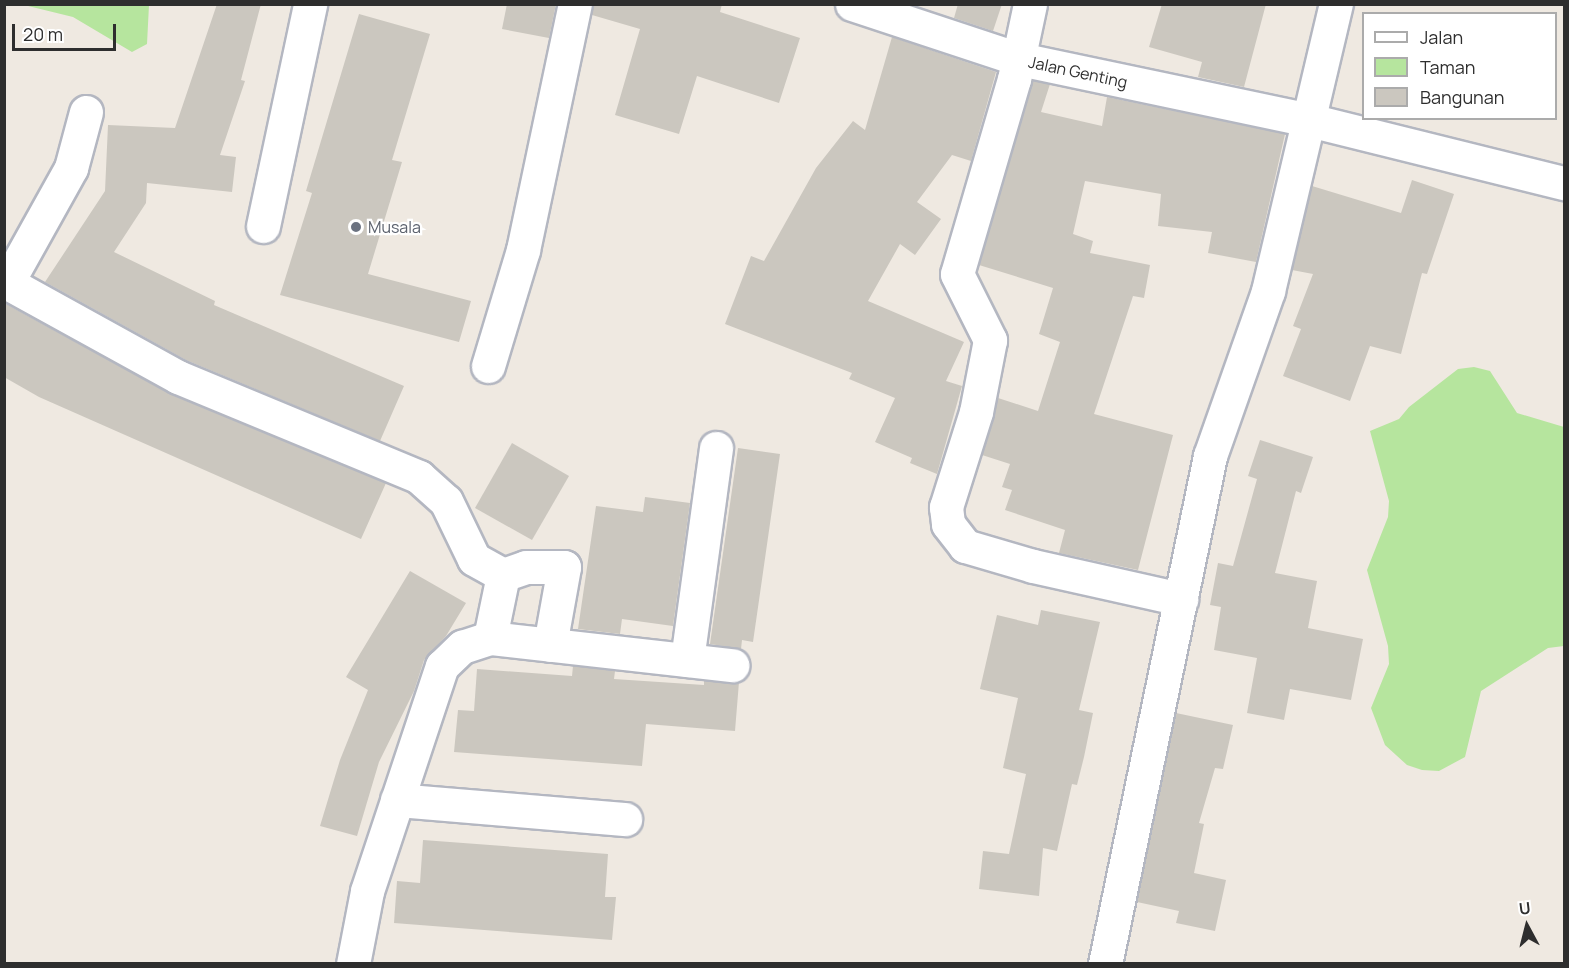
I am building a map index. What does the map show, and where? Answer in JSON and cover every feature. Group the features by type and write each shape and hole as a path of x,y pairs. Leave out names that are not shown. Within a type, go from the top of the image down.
{"street":[{"path":"263,226 310,4"},
{"path":"488,366 524,250 575,4"},
{"name":"Jalan Genting","path":"852,4 1015,58 1309,120 1564,183"},
{"path":"1030,4 1015,58 1014,79 957,274 990,340 976,412 946,507 948,524 965,546 1033,566 1181,598"},
{"path":"1105,963 1210,456 1268,291 1336,4"},
{"path":"86,112 71,168 6,282 178,377 418,477 446,501 474,559 503,576"},
{"path":"687,660 716,448"},
{"path":"503,576 526,567 564,567 550,645"},
{"path":"490,638 503,576"},
{"path":"360,963 367,891 442,666 462,647 490,638 732,665"},
{"path":"397,800 625,819"}],"green space":[{"path":"24,5 149,5 147,44 132,52 73,17"},
{"path":"1474,367 1490,371 1517,413 1564,427 1564,646 1548,648 1481,691 1465,757 1439,771 1422,770 1407,765 1385,745 1371,708 1389,664 1388,646 1367,570 1388,517 1389,501 1370,431 1399,419 1409,407 1458,369"}],"building":[{"path":"217,4 261,4 241,80 245,81 220,155 236,157 232,192 147,183 146,203 114,252 215,301 214,305 404,386 380,441 186,360 45,282 105,191 108,125 175,128"},
{"path":"507,4 556,4 549,38 502,29"},
{"path":"593,4 722,4 720,12 800,38 779,103 697,76 679,134 615,115 640,29 592,15"},
{"path":"958,4 1002,4 993,31 954,18"},
{"path":"1162,4 1266,4 1244,87 1198,77 1202,62 1149,47"},
{"path":"359,14 430,34 392,160 402,162 368,274 471,301 459,342 280,295 312,193 306,191"},
{"path":"892,37 996,72 971,161 952,155 917,202 941,219 915,255 900,244 868,301 964,342 946,381 962,386 937,474 910,463 912,458 875,442 895,398 849,379 852,373 725,324 751,256 764,261 816,168 853,121 865,130"},
{"path":"1033,81 1050,84 1041,112 1102,126 1107,97 1285,134 1256,262 1208,253 1212,232 1158,226 1161,194 1085,181 1073,234 1093,241 1090,253 1150,265 1144,298 1133,296 1094,414 1173,435 1138,570 1059,553 1065,530 1005,510 1012,490 1002,487 1010,464 982,455 998,398 1038,411 1060,342 1039,334 1053,288 979,265"},
{"path":"1412,180 1454,194 1427,274 1422,273 1401,354 1370,346 1350,401 1283,376 1301,329 1293,326 1313,274 1292,270 1312,186 1401,213"},
{"path":"4,303 171,394 386,483 361,539 39,397 4,377"},
{"path":"1260,440 1313,457 1301,493 1296,491 1275,573 1317,581 1308,628 1363,639 1351,700 1290,689 1284,720 1247,713 1257,658 1214,650 1221,607 1210,605 1218,563 1233,566 1257,479 1248,476"},
{"path":"512,443 569,476 532,540 475,508"},
{"path":"738,448 780,454 753,642 742,640 741,649 710,644"},
{"path":"645,497 690,503 673,626 622,619 620,634 578,629 596,506 643,512"},
{"path":"410,571 466,603 446,636 424,660 414,691 379,762 357,836 320,826 340,760 368,690 346,677"},
{"path":"1041,610 1100,622 1079,710 1093,713 1084,757 1077,785 1072,784 1057,851 1043,848 1039,896 979,889 983,851 1009,854 1026,774 1003,768 1018,698 980,689 997,615 1038,625"},
{"path":"573,666 615,671 614,679 704,685 704,681 739,682 735,731 646,724 642,766 454,752 458,710 474,711 477,669 572,676"},
{"path":"1176,713 1233,725 1223,769 1215,768 1199,823 1204,824 1194,873 1226,880 1215,931 1176,923 1179,911 1137,902"},
{"path":"423,840 608,854 605,897 616,897 612,940 394,923 397,881 420,883"}],"place":[{"name":"Musala","path":"356,227"}]}
